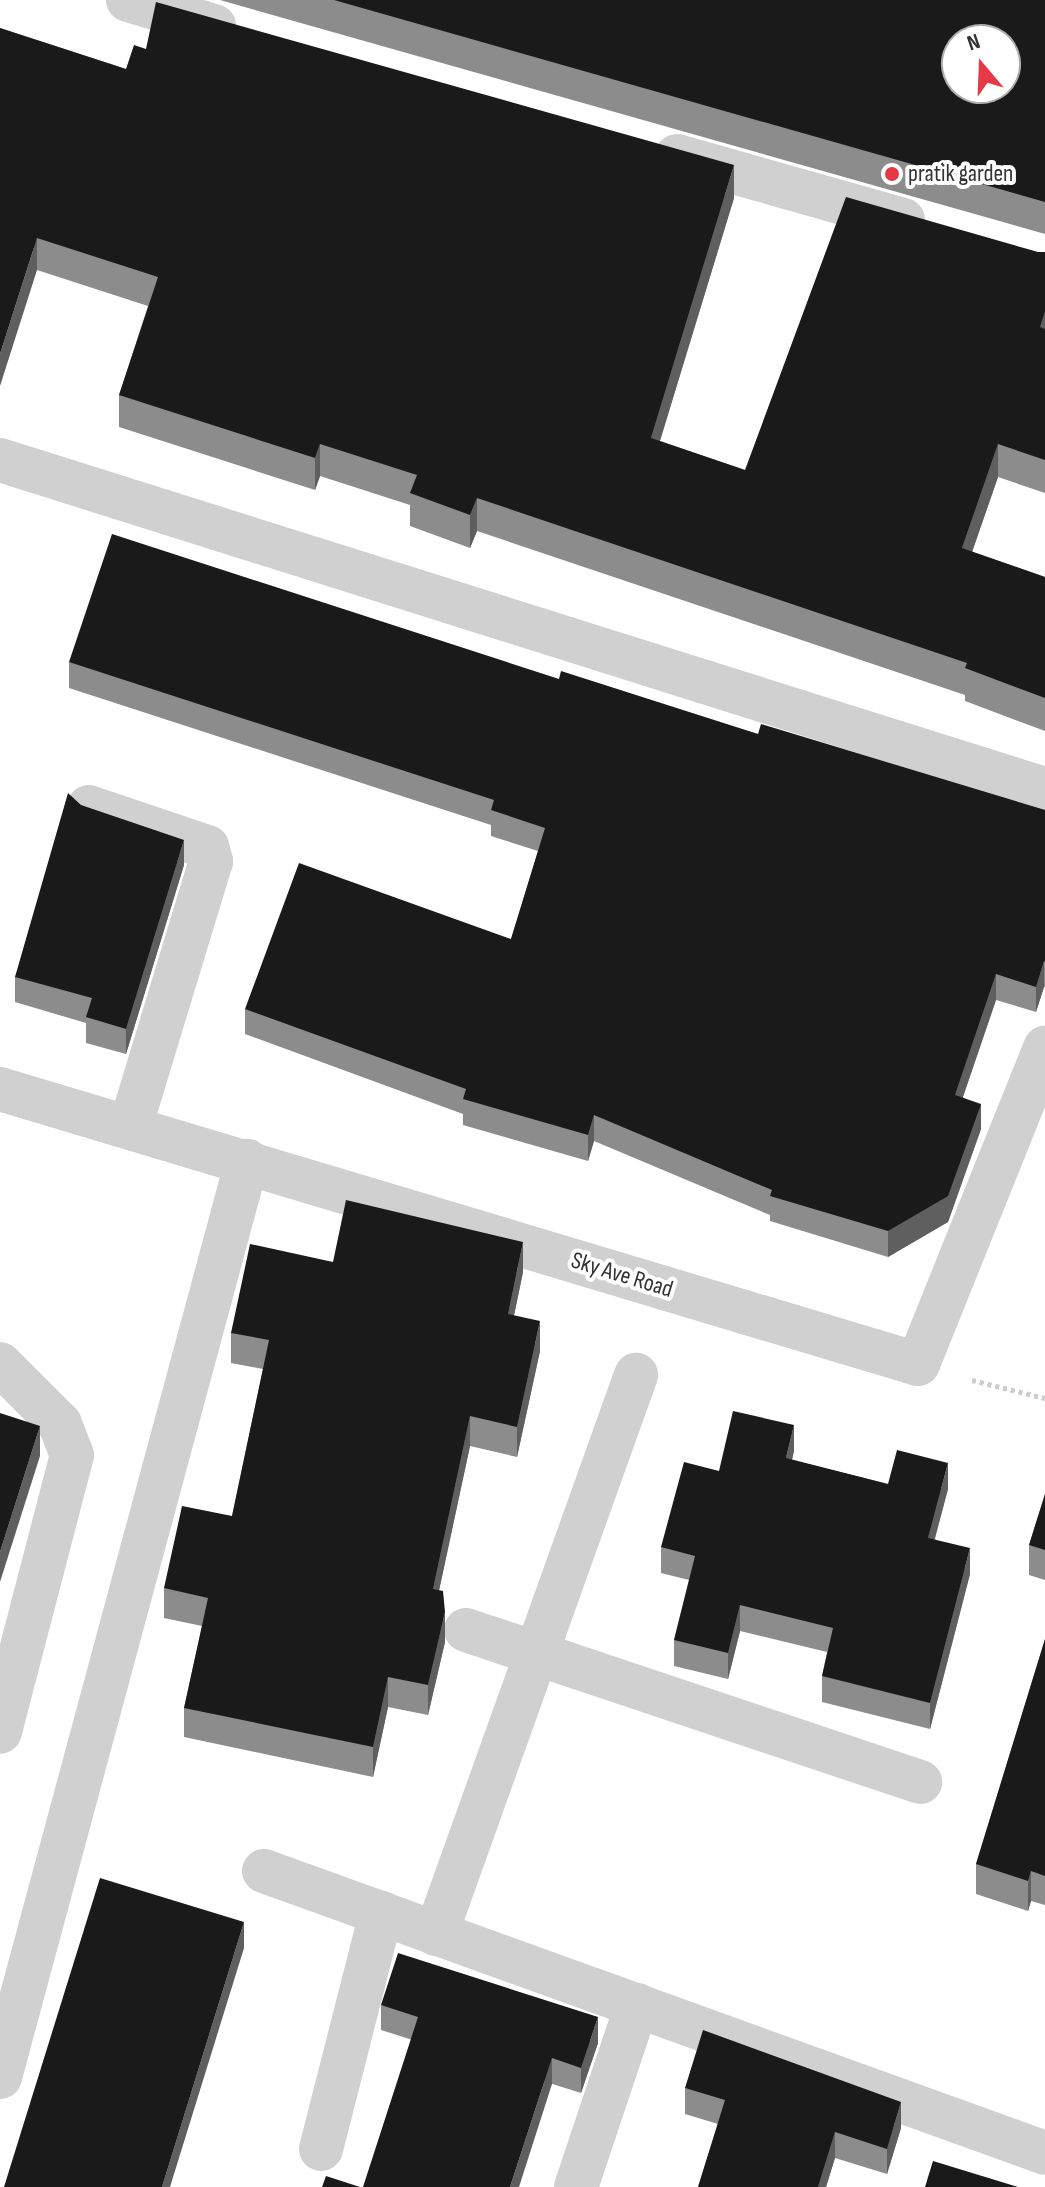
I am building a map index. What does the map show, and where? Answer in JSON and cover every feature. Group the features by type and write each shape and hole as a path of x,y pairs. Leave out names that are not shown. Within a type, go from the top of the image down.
{"street":[{"path":"151,4 253,37"},
{"path":"634,144 938,230"},
{"path":"0,460 1045,789"},
{"path":"89,807 207,847 211,861 130,1127"},
{"name":"Sky Ave Road","path":"0,1089 918,1364 1045,1048"},
{"path":"0,2077 247,1161"},
{"path":"0,1364 60,1424 72,1455 0,1732"},
{"path":"436,1934 636,1375"},
{"path":"466,1630 538,1651 920,1782"},
{"path":"264,1871 1045,2153"},
{"path":"321,2149 381,1913"},
{"path":"576,2187 637,2005"}],"path":[{"path":"987,1384 1045,1398"}],"building":[{"path":"334,0 1045,0 1045,202"},
{"path":"156,2 734,165 651,438 745,470 846,197 1045,252 1045,312 1040,327 1045,329 1045,460 998,444 962,548 1045,577 1045,698 965,668 967,663 477,498 470,515 410,493 417,475 320,444 315,458 119,395 158,277 37,238 0,354 0,28 126,69 134,45 146,49"},
{"path":"112,534 559,679 561,671 758,734 761,724 1045,810 1045,962 1036,987 996,974 955,1095 981,1104 948,1196 888,1231 770,1196 772,1190 594,1115 588,1135 463,1099 466,1089 245,1009 299,863 511,939 545,828 491,810 494,800 69,662"},
{"path":"68,793 81,805 184,840 126,1029 86,1017 92,998 15,977"},
{"path":"346,1200 523,1242 508,1314 540,1321 517,1427 470,1416 433,1589 443,1591 445,1612 428,1685 388,1677 373,1747 184,1708 208,1598 164,1588 182,1506 232,1516 269,1340 231,1333 250,1244 333,1262"},
{"path":"733,1411 794,1425 786,1458 888,1484 897,1450 948,1463 928,1538 970,1548 930,1703 822,1676 833,1628 740,1605 728,1653 674,1640 695,1556 661,1547 684,1462 719,1471"},
{"path":"0,1413 40,1426 0,1552"},
{"path":"1045,1494 1045,1550 1029,1545"},
{"path":"1045,1639 1045,1876 1031,1871 1028,1881 976,1864"},
{"path":"100,1878 244,1922 162,2187 4,2187"},
{"path":"398,1953 598,2017 581,2068 552,2058 510,2187 363,2187 418,2017 381,2005"},
{"path":"703,2030 901,2102 887,2149 835,2132 818,2187 698,2187 725,2100 685,2088"},
{"path":"933,2161 1018,2187 925,2187"},
{"path":"326,2176 360,2187 322,2187"}],"place":[{"name":"pratik garden","path":"892,174"}]}
